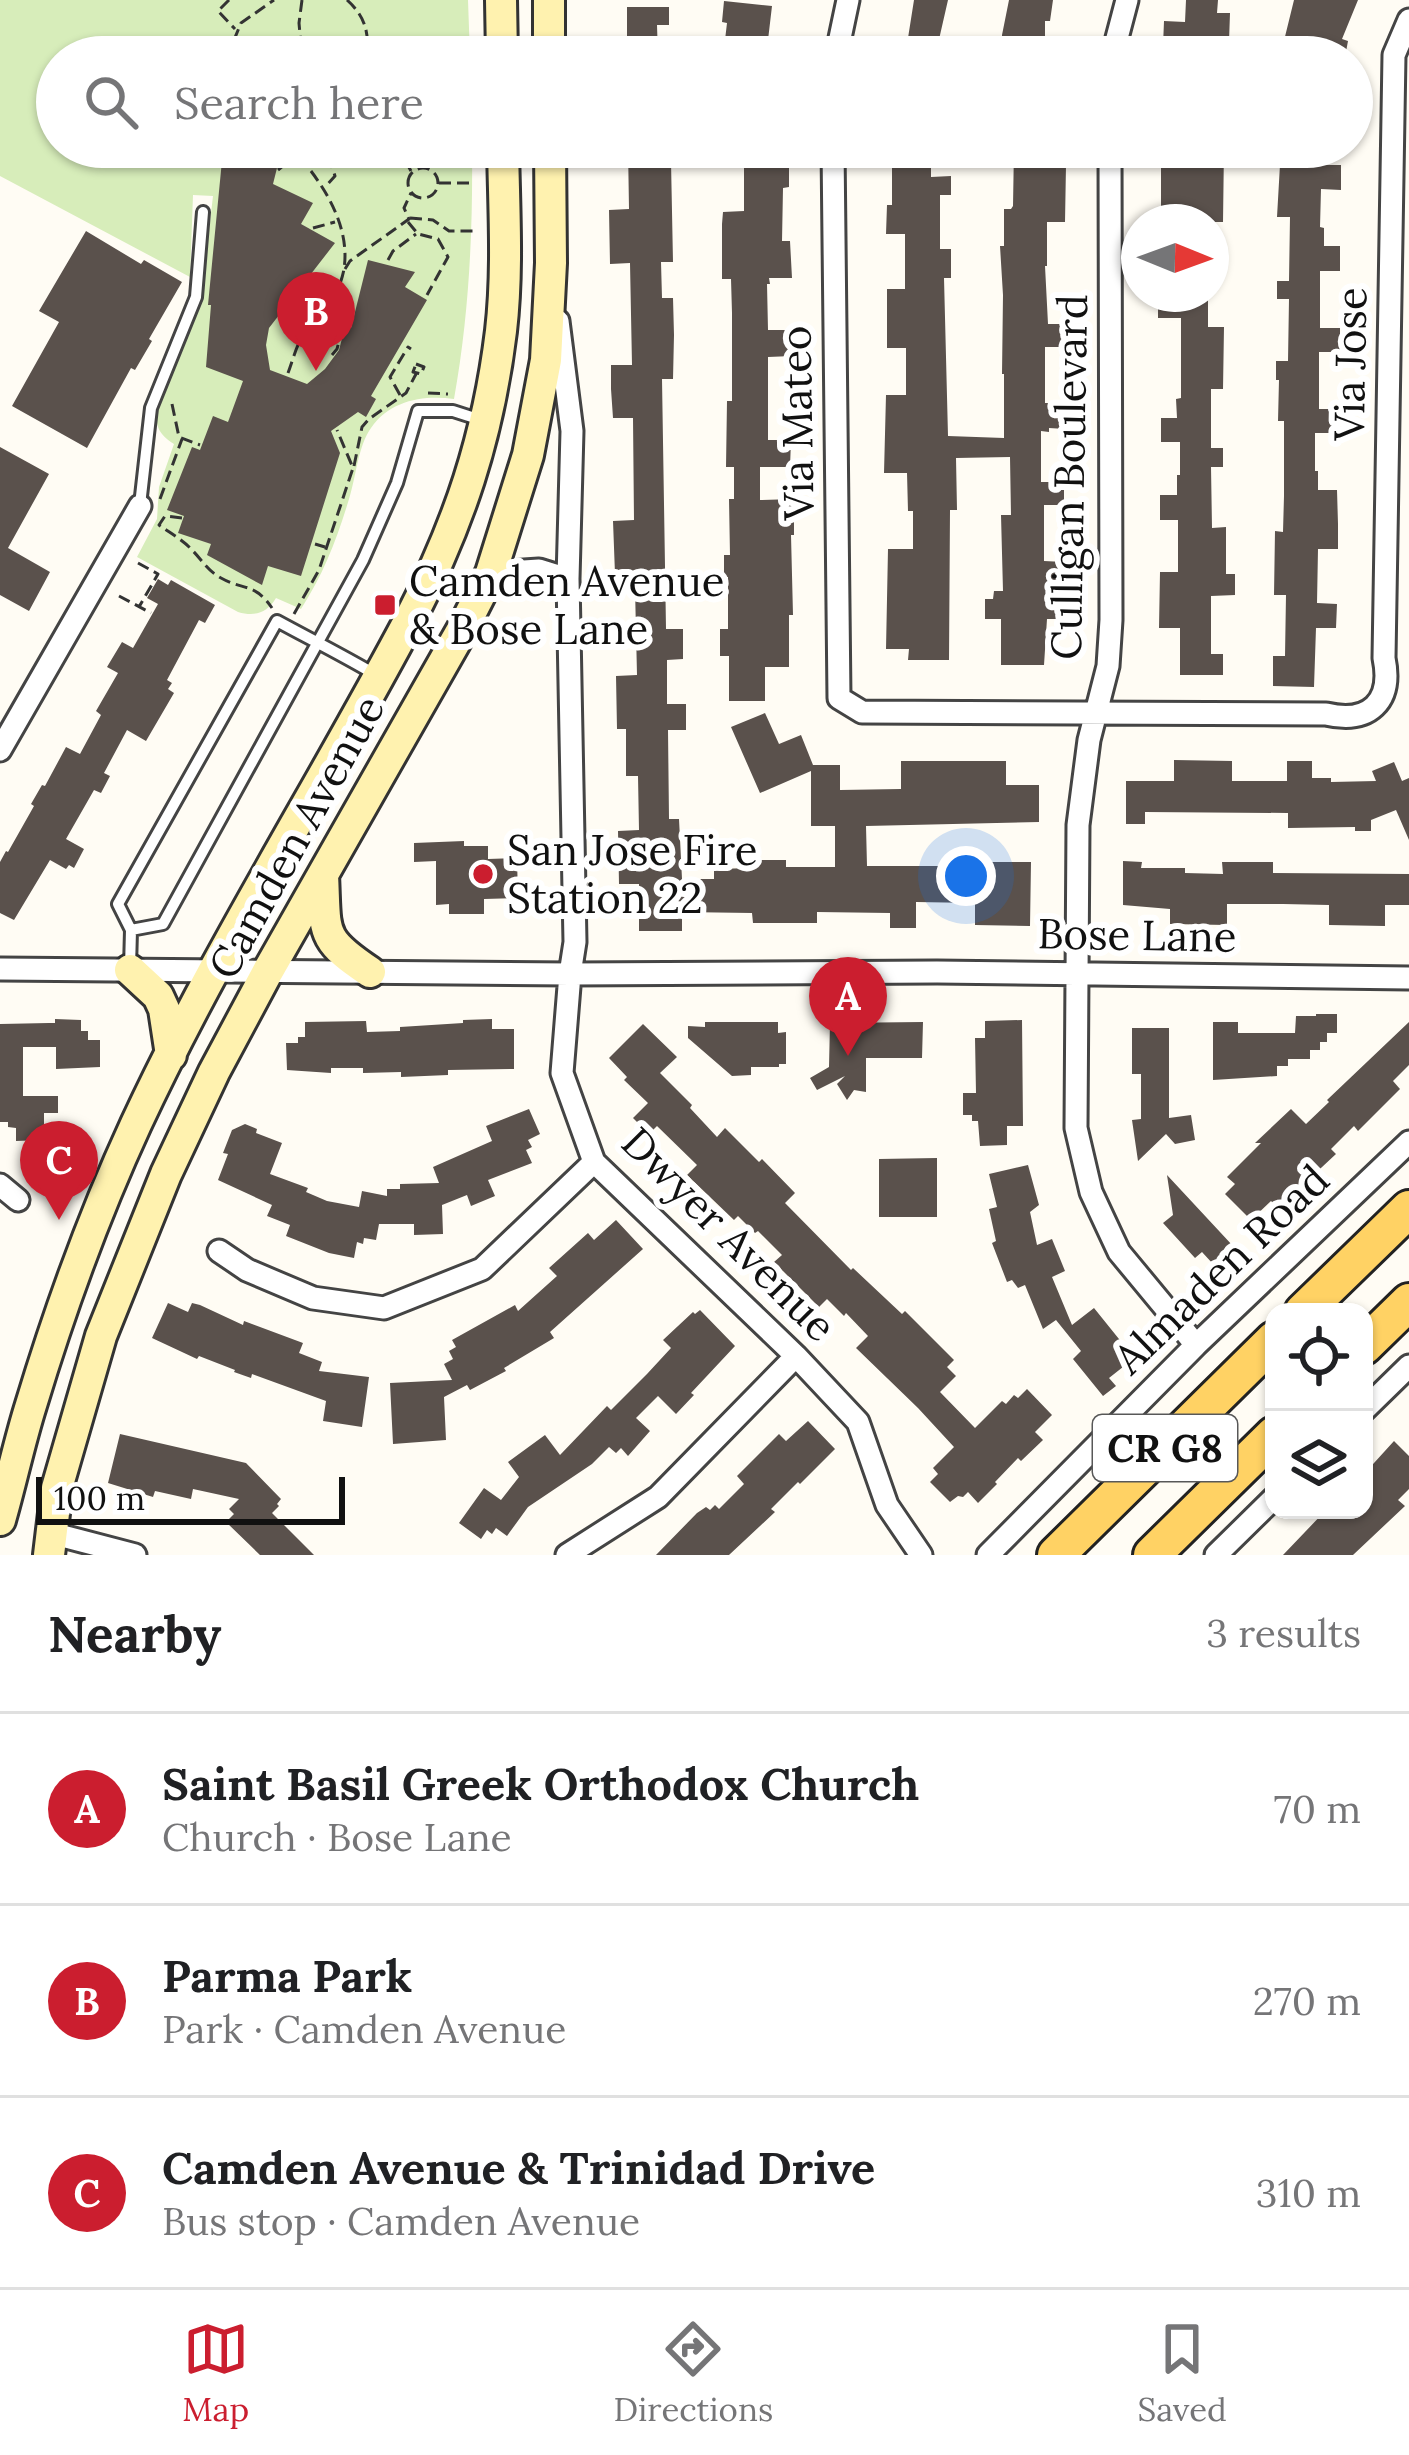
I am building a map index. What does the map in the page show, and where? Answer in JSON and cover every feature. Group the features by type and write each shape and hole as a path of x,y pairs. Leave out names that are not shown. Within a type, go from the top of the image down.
{"main road":[{"path":"501,0 502,36"},
{"path":"549,0 549,36"},
{"name":"Camden Avenue","path":"0,1521 68,1289 108,1190 213,969 379,677 437,566 466,497 487,422 502,328 503,168"},
{"name":"Camden Avenue","path":"50,1544 57,1488 114,1301 166,1174 268,971 490,573 528,455 546,360 550,168"},
{"path":"323,874 329,939 370,972"},
{"path":"130,970 158,996 171,1054"},
{"path":"1312,1303 1409,1209"},
{"path":"1373,1337 1409,1302"},
{"name":"CR G8","path":"1056,1555 1265,1349"},
{"name":"CR G8","path":"1152,1555 1265,1444"},
{"path":"0,1521 50,1544"}],"street":[{"path":"840,36 848,0"},
{"path":"1118,36 1127,0"},
{"name":"Via Jose","path":"1096,713 1326,714 1343,718 1374,708 1384,693 1388,677 1384,658 1394,55 1409,20"},
{"name":"Via Mateo","path":"833,168 839,698 862,712 1096,713"},
{"name":"Culligan Boulevard","path":"1110,168 1111,620 1108,667 1084,768 1078,825 1076,1128 1091,1192 1119,1252 1196,1345"},
{"name":"Dwyer Avenue","path":"551,263 572,431 568,579 575,942 562,1073 594,1162 858,1422 887,1505 921,1555"},
{"path":"3,736 152,508"},
{"path":"490,573 539,570 568,579"},
{"name":"Bose Lane","path":"0,969 1409,978"},
{"name":"Almaden Road","path":"988,1555 1196,1345 1409,1142"},
{"path":"219,1251 247,1270 313,1298 384,1308 482,1269 594,1162"},
{"path":"567,1555 658,1497 796,1356"},
{"path":"1373,1401 1409,1366"},
{"path":"1216,1555 1265,1507"},
{"path":"50,1544 135,1555"}],"lane":[{"path":"152,508 152,408 196,297 203,212"},
{"path":"130,930 163,924 363,560 397,483 418,411 454,411 487,422"},
{"path":"130,970 130,930 118,904 282,623 379,677"}],"path":[{"path":"229,0 218,11 236,30"},
{"path":"234,36 250,15 274,0"},
{"path":"300,36 302,0"},
{"path":"347,0 360,12 368,36"},
{"path":"309,168 324,188 337,221 344,271"},
{"path":"324,188 334,180 334,168"},
{"path":"410,168 412,172"},
{"path":"427,169 434,174 437,183 430,195 412,193 408,183 412,172 427,169"},
{"path":"437,183 472,183"},
{"path":"412,193 404,208 408,220 418,234 438,239 448,256 427,295"},
{"path":"321,323 350,261 408,220 422,217 449,231 473,231"},
{"path":"313,228 337,221"},
{"path":"388,260 404,241 418,234"},
{"path":"332,356 348,309 338,285"},
{"path":"288,374 308,327 321,323 341,336"},
{"path":"401,397 390,376 400,354 411,349"},
{"path":"182,518 165,516 159,525 184,542 209,572 228,583 250,587 269,602 282,623 319,570 362,427 401,397 416,374"},
{"path":"160,388 171,404 177,433 200,446"},
{"path":"337,430 353,468"},
{"path":"158,528 152,524 152,508 182,439"},
{"path":"315,544 326,548"},
{"path":"138,563 158,574 139,607"},
{"path":"119,596 151,613"}],"green space":[{"path":"0,0 468,0 469,36 36,36 36,168 472,168 469,274 454,399 398,405 371,428 335,542 301,609 276,598 260,612 238,612 137,557 157,519 159,487 174,444 159,430 156,409 201,300 213,196 193,195 190,277 0,176"}],"building":[{"path":"914,0 948,0 940,36 908,36"},
{"path":"1009,0 1053,0 1045,36 1002,35"},
{"path":"1186,0 1218,0 1217,13 1230,13 1229,36 1163,36 1164,21 1185,22"},
{"path":"1294,0 1358,0 1343,36 1285,36"},
{"path":"724,1 772,6 768,36 725,36 727,23 722,22"},
{"path":"627,7 669,7 669,25 657,25 657,36 627,36"},
{"path":"221,168 277,168 273,184 313,203 301,224 335,243 269,328 270,370 307,384 325,369 339,350 345,327 351,328 368,260 415,272 405,287 427,300 371,396 376,399 366,417 358,412 331,431 340,453 301,576 268,566 262,585 207,555 211,544 178,533 184,516 167,510 192,447 200,450 213,416 228,422 243,381 206,367"},
{"path":"628,168 671,168 673,262 661,262 662,298 673,298 673,379 662,379 666,629 683,629 683,659 667,660 667,704 686,704 686,730 668,730 669,819 679,819 682,879 714,879 714,869 753,868 753,860 786,860 786,867 835,867 835,826 811,826 811,771 760,793 731,727 765,713 779,744 801,735 813,765 840,765 840,790 901,789 901,761 1006,761 1006,785 1039,785 1039,822 866,826 867,866 1031,862 1030,926 975,925 975,903 916,902 916,928 890,928 890,913 817,912 817,923 753,923 752,913 682,912 682,931 639,931 639,884 619,884 618,831 639,830 638,776 626,776 626,729 617,729 616,676 637,675 635,588 632,573 615,574 613,521 634,520 633,418 613,418 611,389 611,365 632,365 630,263 610,264 609,210 629,209"},
{"path":"744,168 789,168 789,187 783,188 782,241 790,241 792,278 769,278 767,284 768,330 792,330 792,356 768,357 768,440 791,440 790,467 760,467 760,500 794,499 793,615 789,615 789,667 765,667 765,701 729,701 729,656 720,656 720,629 728,629 724,555 730,555 729,499 734,499 734,467 726,467 732,313 731,279 722,279 722,224 723,212 744,211"},
{"path":"892,168 931,168 931,177 951,176 951,195 940,195 940,249 951,249 951,278 944,278 948,436 1004,438 1000,246 1004,246 1004,209 1013,206 1014,168 1066,168 1065,222 1047,222 1045,266 1048,324 1064,324 1064,347 1045,347 1045,403 1065,403 1065,429 1041,431 1041,482 1064,482 1064,505 1044,505 1044,561 1064,562 1065,619 1047,619 1044,665 1001,665 1001,619 985,619 985,599 993,599 994,591 1003,591 1001,515 1011,515 1010,457 956,458 957,510 950,510 949,660 908,660 909,649 886,649 888,549 913,549 907,473 884,473 886,395 906,395 906,348 887,348 887,289 905,289 905,234 886,234 887,205 892,205"},
{"path":"1161,168 1224,168 1223,204 1161,204"},
{"path":"1280,168 1341,168 1341,190 1321,189 1320,227 1324,228 1324,246 1340,246 1340,271 1320,271 1320,328 1340,328 1340,352 1319,352 1319,409 1339,409 1339,433 1315,433 1318,490 1337,490 1338,524 1338,549 1318,549 1317,603 1337,604 1336,628 1316,628 1314,687 1273,686 1273,656 1285,656 1286,595 1274,595 1275,531 1283,532 1284,496 1284,421 1278,421 1276,361 1288,361 1289,299 1277,299 1277,281 1289,281 1290,217 1277,217"},
{"path":"86,231 182,282 87,448 12,406 59,322 39,311"},
{"path":"1158,312 1208,312 1208,327 1224,327 1223,389 1211,389 1211,448 1223,448 1223,467 1211,467 1212,528 1226,527 1226,574 1235,574 1235,595 1211,596 1211,654 1223,654 1223,675 1180,675 1180,628 1159,628 1160,572 1178,572 1178,520 1160,520 1160,495 1177,495 1180,475 1180,442 1161,442 1161,418 1177,418 1176,399 1181,398 1181,318 1158,318"},
{"path":"0,447 49,474 8,548 50,572 29,611 0,595"},
{"path":"158,579 168,585 171,580 215,605 205,623 199,620 167,680 174,693 146,741 127,730 104,773 110,776 101,793 94,790 66,839 84,849 74,868 50,860 14,920 0,913 0,862 66,747 80,754 101,715 96,711 118,673 107,667 122,642 133,648 158,604 147,598"},
{"path":"1174,760 1232,761 1232,781 1287,781 1287,761 1312,761 1312,778 1331,778 1331,782 1376,781 1372,771 1394,762 1402,781 1409,778 1409,840 1396,810 1371,820 1371,831 1288,828 1288,813 1145,812 1145,824 1126,824 1126,781 1174,781"},
{"name":"San Jose Fire Station 22","path":"464,841 464,846 488,846 488,859 517,858 518,898 484,899 484,914 449,914 449,904 436,905 436,861 414,862 414,843"},
{"path":"1123,861 1142,862 1141,868 1185,868 1185,873 1223,874 1222,862 1273,862 1273,873 1409,874 1409,905 1385,905 1385,926 1329,925 1329,905 1283,904 1227,904 1227,925 1170,924 1170,909 1123,905"},
{"path":"1337,1014 1337,1033 1327,1033 1320,1050 1310,1050 1310,1059 1288,1059 1288,1066 1277,1066 1277,1076 1213,1080 1213,1022 1238,1022 1238,1033 1295,1033 1296,1016"},
{"path":"55,1019 81,1020 81,1031 88,1031 88,1040 100,1040 100,1067 56,1069 56,1047 23,1047 23,1096 58,1096 58,1113 44,1113 44,1140 16,1141 16,1128 0,1122 0,1024 55,1023"},
{"path":"492,1019 492,1029 514,1029 514,1069 448,1070 448,1075 401,1077 401,1072 363,1073 363,1068 331,1068 331,1073 287,1070 286,1043 298,1043 298,1037 305,1037 305,1022 366,1021 367,1032"},
{"path":"1022,1020 1023,1126 1007,1126 1007,1145 980,1146 978,1121 963,1115 963,1093 976,1093 975,1038 985,1038 985,1021"},
{"path":"705,1022 778,1022 778,1033 786,1032 786,1064 751,1067 751,1075 732,1076 688,1038 688,1026 705,1027"},
{"path":"923,1022 922,1058 866,1058 866,1092 854,1090 847,1100 837,1084 845,1076 817,1090 810,1078 829,1067 830,1023"},
{"path":"1409,1022 1409,1065 1393,1081 1400,1089 1358,1131 1354,1126 1331,1149 1336,1154 1278,1208 1271,1201 1251,1220 1225,1194 1235,1184 1227,1177 1291,1109 1306,1124"},
{"path":"643,1024 677,1057 660,1073 690,1108 717,1137 725,1128 759,1162 762,1159 795,1193 785,1203 851,1270 902,1314 905,1311 954,1360 947,1367 956,1376 940,1392 975,1428 1002,1401 1006,1404 1027,1389 1052,1415 1035,1432 1043,1440 1021,1461 1018,1458 978,1503 968,1492 950,1502 930,1482 938,1474 933,1468 954,1447 856,1348 868,1336 827,1299 819,1307 774,1262 782,1255 758,1231 738,1216 734,1220 687,1175 697,1165 657,1126 649,1134 633,1118 648,1103 609,1058"},
{"path":"1132,1028 1169,1028 1169,1118 1191,1115 1195,1140 1175,1144 1166,1134 1138,1161 1132,1120 1141,1119 1141,1074 1132,1074"},
{"path":"529,1109 540,1134 528,1140 532,1147 526,1150 532,1163 488,1180 495,1196 471,1206 467,1195 442,1205 443,1234 414,1235 414,1224 379,1224 376,1240 357,1242 354,1258 286,1236 290,1225 267,1216 272,1205 218,1180 232,1130 245,1124 282,1143 270,1174 308,1188 306,1192 327,1201 359,1207 362,1191 387,1196 387,1189 400,1189 400,1184 439,1183 433,1167 492,1141 486,1126"},
{"path":"937,1158 937,1217 879,1217 879,1159"},
{"path":"1028,1165 1039,1205 1030,1212 1037,1245 1052,1239 1065,1271 1052,1277 1072,1325 1094,1308 1123,1344 1116,1349 1128,1363 1109,1378 1116,1386 1103,1396 1073,1359 1081,1351 1056,1320 1043,1329 1025,1285 1018,1288 1012,1280 1007,1282 992,1243 996,1241 989,1209 997,1207 989,1174"},
{"path":"1167,1175 1233,1246 1213,1264 1202,1252 1195,1258 1163,1223 1173,1215"},
{"path":"616,1220 643,1249 550,1332 554,1338 504,1368 506,1371 444,1397 446,1440 393,1444 390,1383 452,1380 444,1364 453,1359 449,1351 456,1347 452,1340 515,1305 518,1311 557,1276 549,1268 588,1233 594,1240"},
{"path":"168,1303 188,1312 192,1303 200,1305 243,1325 244,1321 303,1343 299,1353 322,1362 319,1371 369,1377 362,1427 323,1421 326,1401 197,1359 152,1338"},
{"path":"700,1310 735,1346 676,1414 658,1396 636,1418 650,1431 628,1456 621,1448 616,1453 609,1447 528,1507 507,1536 496,1528 492,1534 487,1530 481,1539 459,1523 484,1488 501,1500 519,1477 508,1462 545,1435 560,1455 607,1406 611,1410 671,1348 663,1340"},
{"path":"808,1421 835,1449 729,1555 656,1555 697,1513 715,1505 719,1509 744,1484 737,1476 779,1434 786,1441"},
{"path":"120,1434 246,1463 281,1499 272,1513 314,1555 260,1555 226,1522 234,1514 229,1509 239,1499 193,1489 191,1499 155,1491 153,1497 108,1483"},
{"path":"1394,1441 1409,1456 1409,1489 1398,1500 1405,1506 1353,1555 1283,1555 1317,1519 1373,1519 1373,1464"}],"place":[{"name":"Parma Park","path":"316,371"},
{"name":"Camden Avenue & Bose Lane","path":"385,605"},
{"name":"San Jose Fire Station 22","path":"483,874"},
{"name":"Saint Basil Greek Orthodox Church","path":"848,1056"},
{"name":"Camden Avenue & Trinidad Drive","path":"59,1220"}]}
